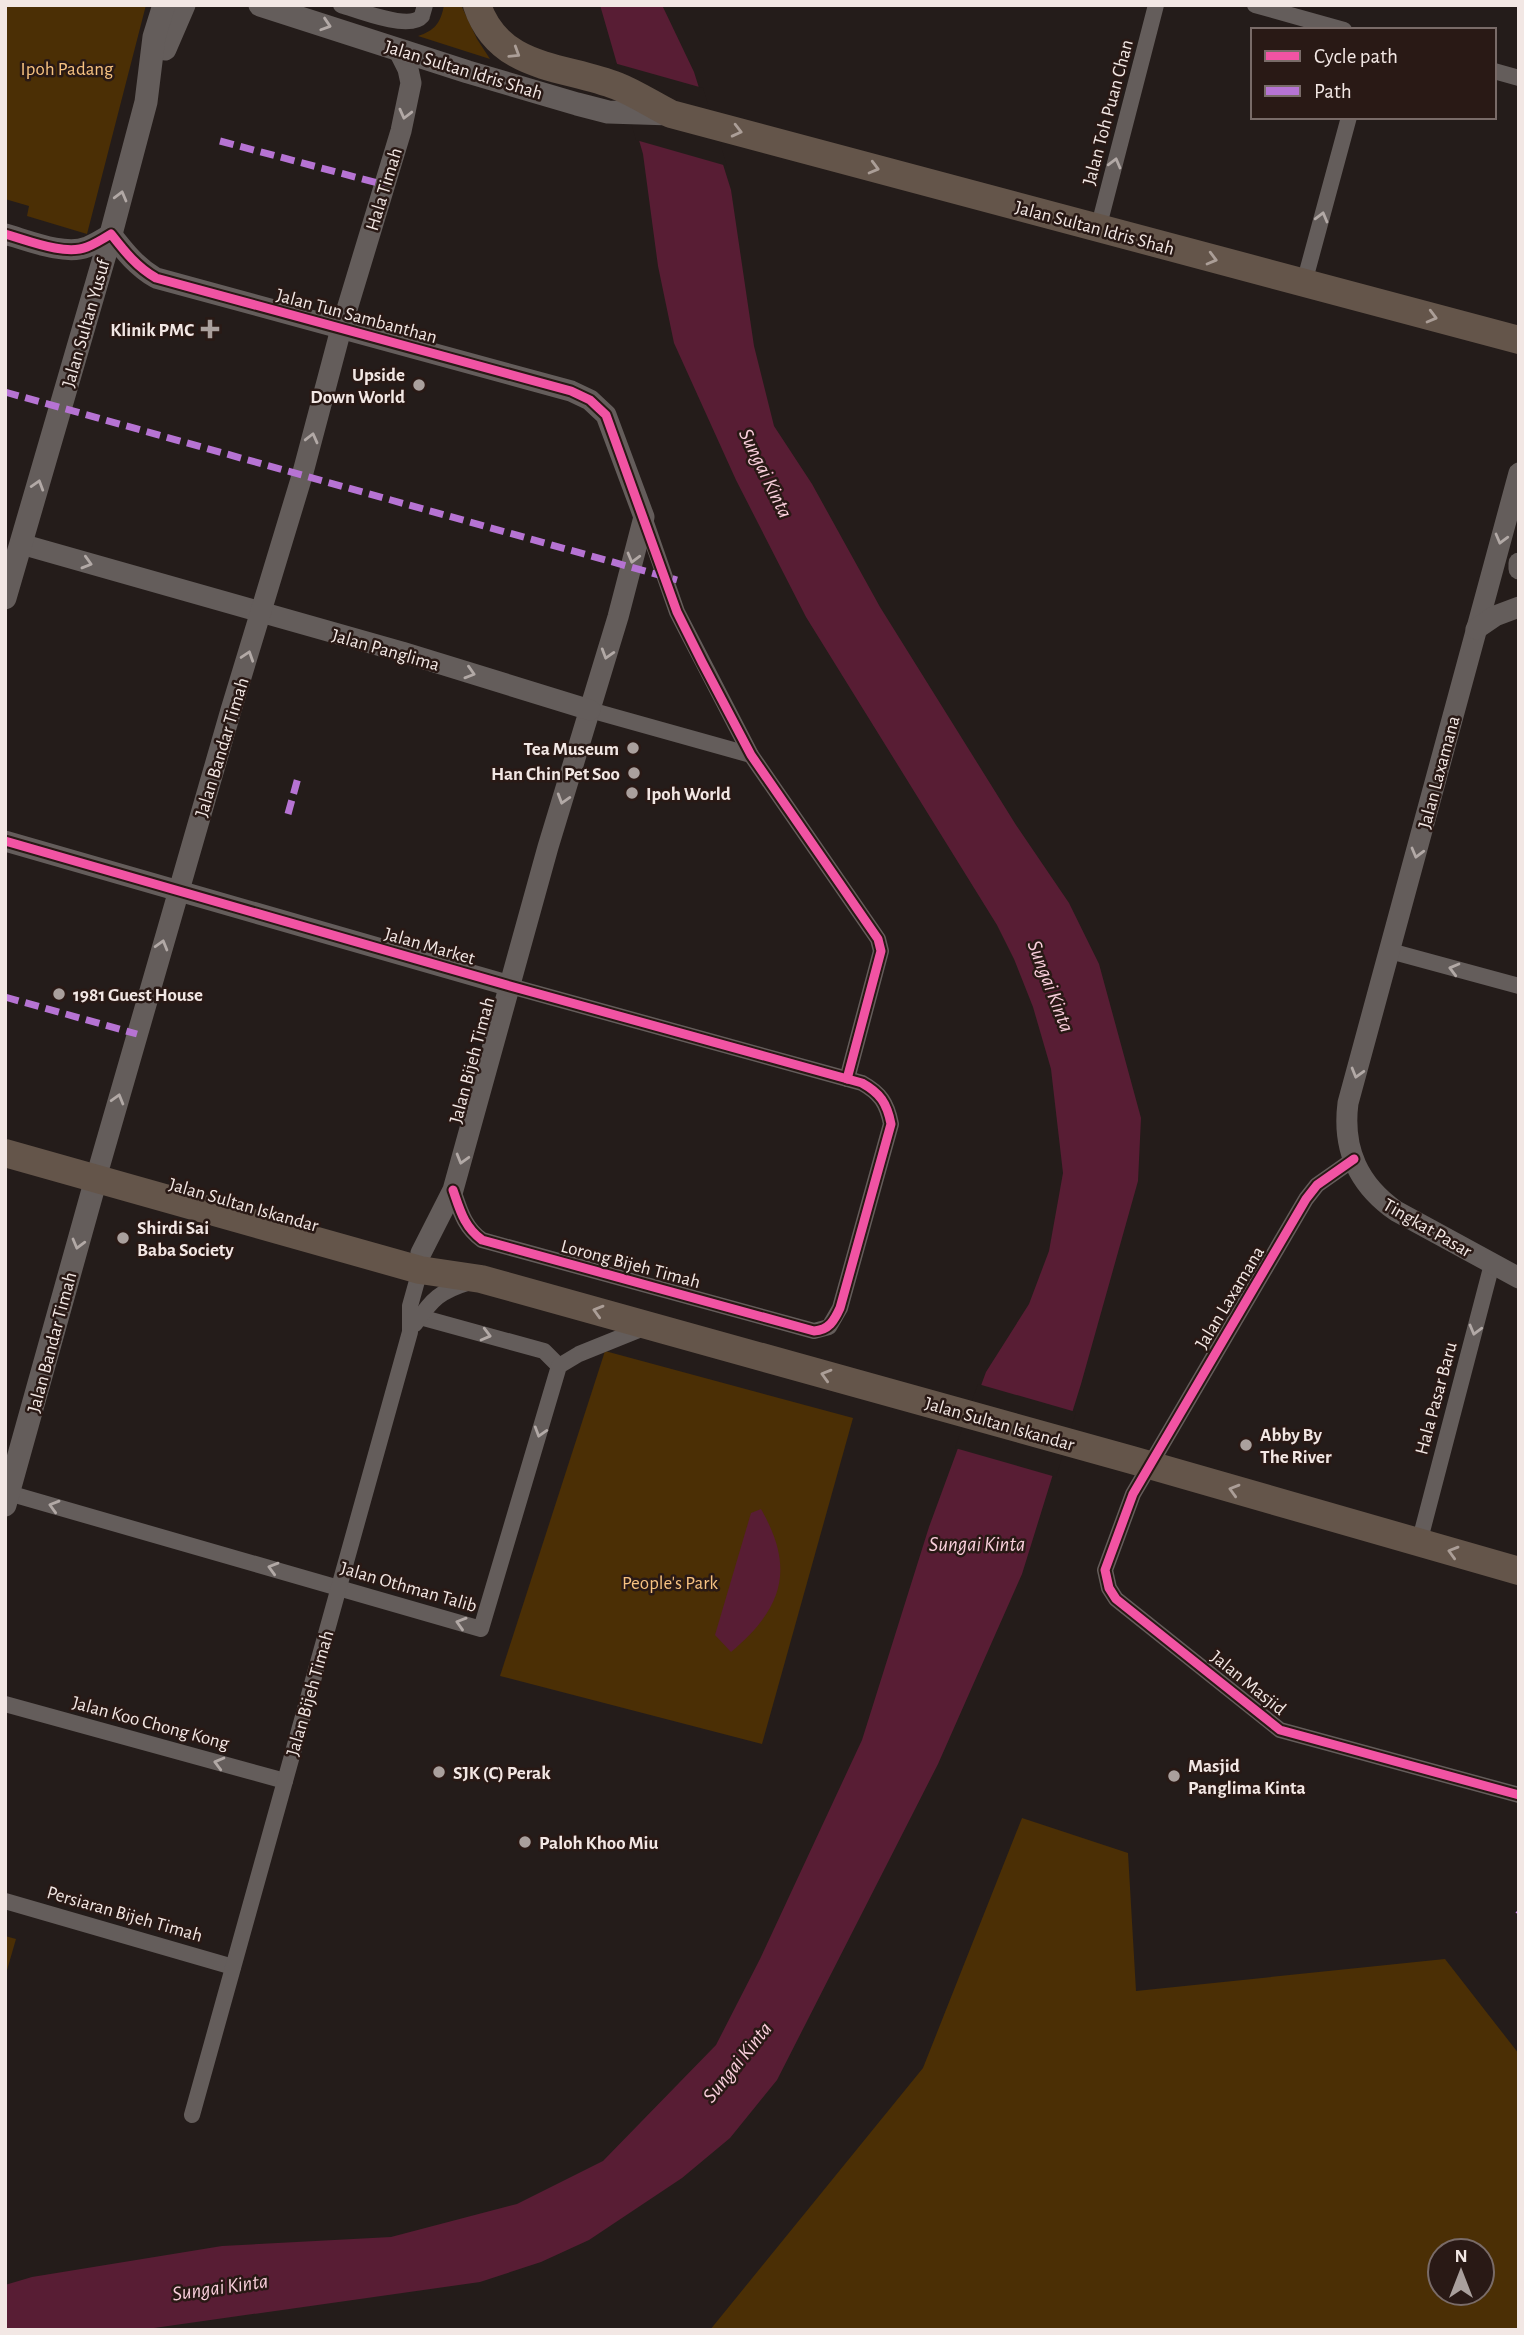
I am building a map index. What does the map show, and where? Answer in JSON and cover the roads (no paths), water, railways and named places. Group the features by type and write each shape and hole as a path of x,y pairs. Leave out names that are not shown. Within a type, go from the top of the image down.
{"highway":[{"name":"Jalan Sultan Idris Shah","path":"477,5 501,44 520,57 538,65 617,86 671,114 1519,340"},
{"name":"Jalan Sultan Iskandar","path":"5,1137 98,1171 1519,1571"},
{"name":"Jalan Sultan Iskandar","path":"5,1153 98,1171"}],"main road":[{"name":"Jalan Sultan Yusuf","path":"5,598 13,559 111,234 146,102 155,37 164,5"},
{"path":"146,102 184,5"},
{"name":"Jalan Sultan Idris Shah","path":"260,5 577,104 608,112 671,114"},
{"name":"Jalan Bandar Timah","path":"6,1497 98,1171"}],"street":[{"name":"Jalan Sultan Idris Shah","path":"341,5 400,22 414,22 422,16 425,5"},
{"name":"Jalan Toh Puan Chan","path":"1098,229 1156,5"},
{"path":"1255,5 1338,28"},
{"name":"Hala Timah","path":"341,329 411,90 410,74 398,49"},
{"path":"1496,72 1519,78"},
{"path":"1304,283 1348,119"},
{"path":"5,234 65,250 86,248 111,234"},
{"name":"Jalan Tun Sambanthan","path":"111,234 144,271 156,278 571,391 590,400 606,415 644,517"},
{"name":"Jalan Bandar Timah","path":"98,1171 178,890 302,476 341,329"},
{"name":"Jalan Laxamana","path":"1141,1463 1306,1199 1317,1185 1353,1160 1347,1141 1348,1103 1519,473"},
{"path":"644,517 677,612 751,755 878,939 881,951 847,1079"},
{"name":"Jalan Bijeh Timah","path":"192,2115 410,1332 410,1306 420,1261 453,1190 548,846 618,617 644,517"},
{"name":"Jalan Panglima","path":"13,559 262,613 751,755"},
{"path":"1519,563 1519,569"},
{"path":"1476,629 1495,615 1519,607"},
{"name":"Jalan Market","path":"5,841 868,1086 884,1099 891,1124 840,1308 829,1327"},
{"path":"1390,951 1519,986"},
{"name":"Tingkat Pasar","path":"1353,1160 1377,1198 1519,1278"},
{"name":"Lorong Bijeh Timah","path":"453,1190 470,1232 482,1240 814,1331 829,1327"},
{"name":"Hala Pasar Baru","path":"1419,1543 1492,1264"},
{"path":"410,1332 427,1305 438,1295 450,1288 481,1279"},
{"path":"420,1317 544,1351 559,1366 579,1354 650,1326"},
{"name":"Jalan Othman Talib","path":"6,1497 339,1587 481,1629 559,1366"},
{"name":"Jalan Masjid","path":"1141,1463 1133,1494 1105,1570 1109,1588 1116,1599 1280,1730 1519,1795"},
{"name":"Jalan Koo Chong Kong","path":"5,1704 285,1781"},
{"name":"Persiaran Bijeh Timah","path":"5,1900 233,1966"}],"water":[{"name":"Sungai Kinta","path":"600,5 662,5 694,72 731,190 754,346 774,426 812,484 880,607 1016,825 1069,903 1099,964 1141,1118 1138,1181 1081,1384 1022,1574 938,1764 777,2080 730,2138 682,2178 589,2240 541,2262 480,2282 140,2330 5,2330 5,2285 32,2277 222,2246 391,2237 517,2204 603,2161 716,2045 760,1959 862,1740 929,1527 986,1372 1029,1304 1049,1251 1063,1173 1051,1069 1033,1007 997,925 806,617 736,480 674,343 658,266 643,154"},
{"path":"761,1509 778,1551 778,1587 762,1620 731,1652 715,1635 751,1513"}],"place":[{"name":"Klinik PMC","path":"210,329"},
{"name":"Upside Down World","path":"419,385"},
{"name":"Tea Museum","path":"633,748"},
{"name":"Han Chin Pet Soo","path":"634,773"},
{"name":"Ipoh World","path":"632,793"},
{"name":"1981 Guest House","path":"59,994"},
{"name":"Shirdi Sai Baba Society","path":"123,1238"},
{"name":"Abby By The River","path":"1246,1445"},
{"name":"SJK (C) Perak","path":"439,1772"},
{"name":"Masjid Panglima Kinta","path":"1174,1776"},
{"name":"Paloh Khoo Miu","path":"525,1842"}],"park label":[{"name":"Ipoh Padang","path":"67,68"},
{"name":"People's Park","path":"670,1582"}]}
